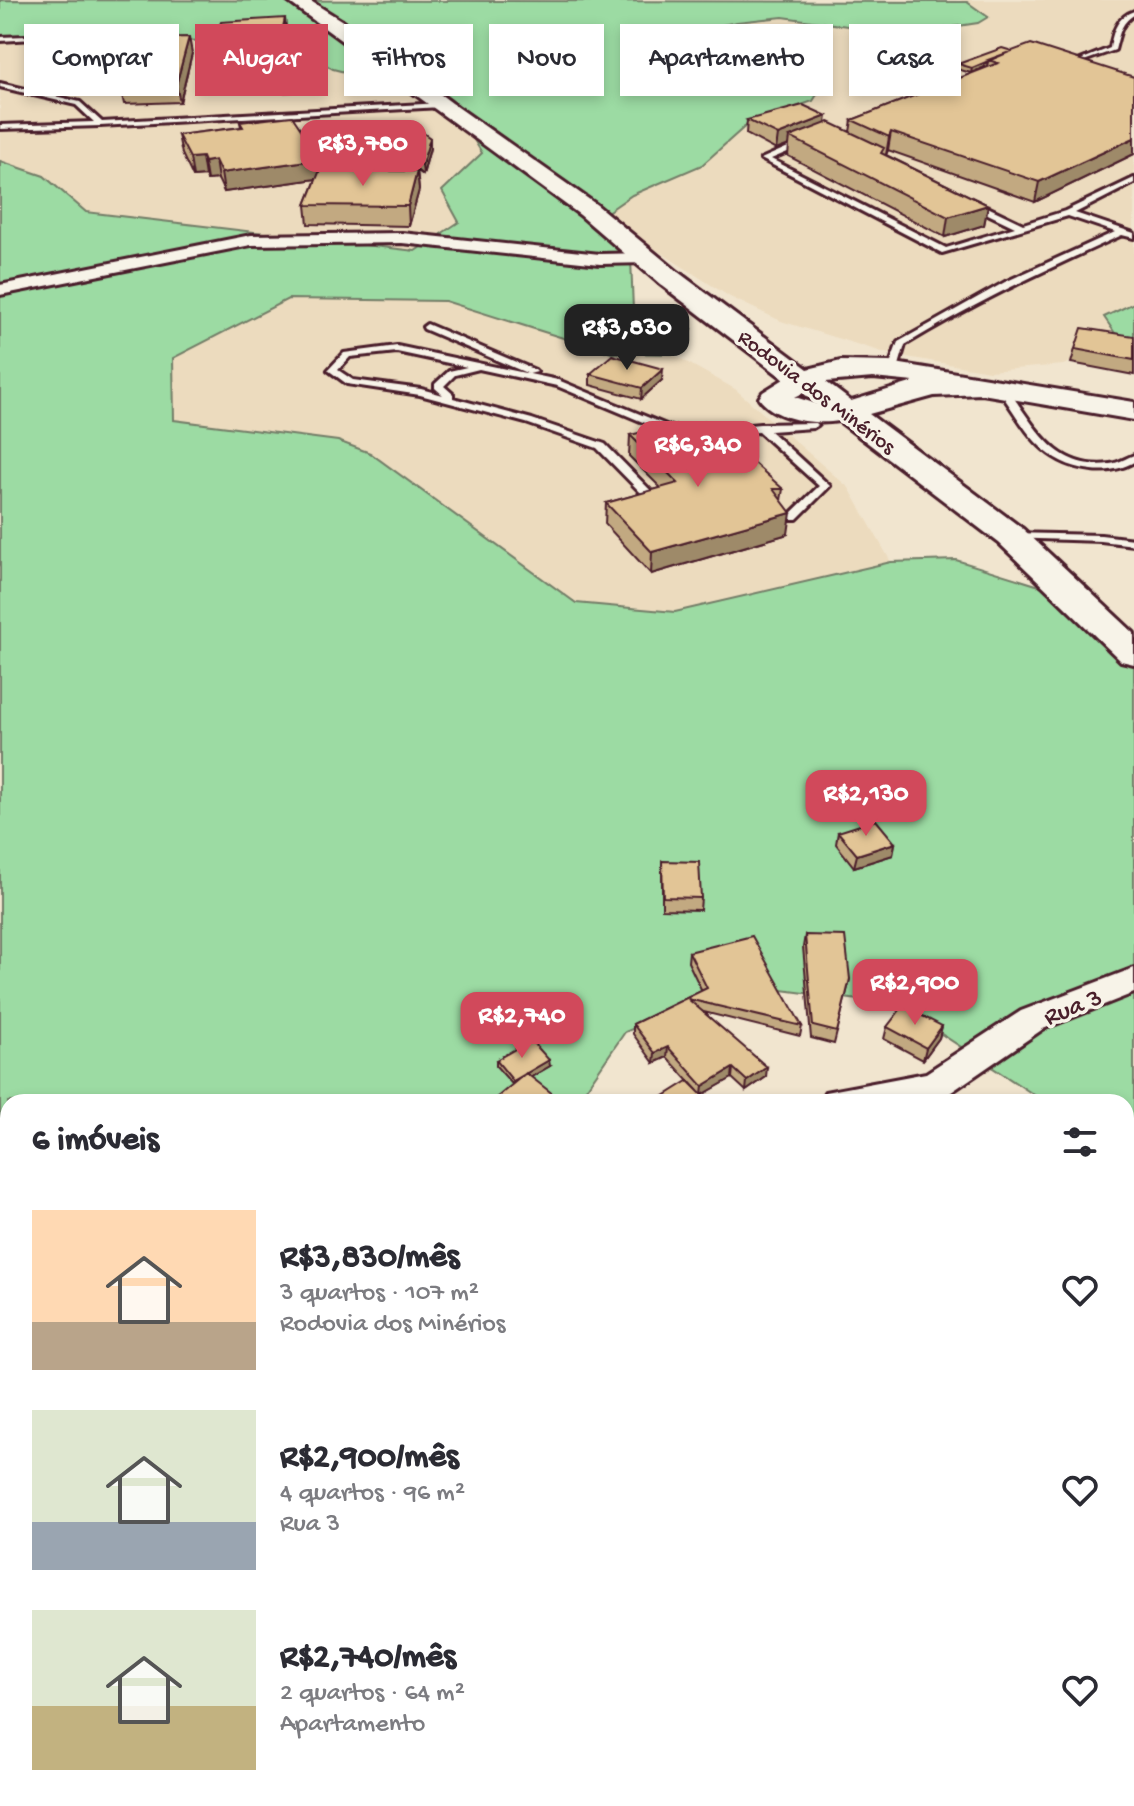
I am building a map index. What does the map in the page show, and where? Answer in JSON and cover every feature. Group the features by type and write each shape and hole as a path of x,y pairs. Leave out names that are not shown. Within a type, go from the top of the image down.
{"main road":[{"name":"Rodovia dos Minérios","path":"295,0 359,40 1011,536 1134,653"},
{"path":"669,278 775,396 877,465 940,482"},
{"path":"762,346 883,371 993,386 1134,411"},
{"path":"775,396 806,378 840,370 883,371"},
{"path":"775,396 848,411 934,387 993,386"},
{"path":"901,453 891,431 896,409 902,401 934,387"}],"street":[{"path":"0,290 251,240 402,238 600,259 649,258"},
{"name":"Rua 3","path":"896,1094 935,1085 1032,1020 1134,980"}],"lane":[{"path":"1080,62 1113,49 1115,31 1128,15 1134,13"},
{"path":"0,39 24,38"},
{"path":"1066,58 1094,66"},
{"path":"0,85 78,103 100,124"},
{"path":"0,127 441,105"},
{"path":"815,139 765,159 945,251 1068,213 1134,180"},
{"path":"967,200 1022,227"},
{"path":"1068,213 1134,236"},
{"path":"883,371 901,344 941,318 1041,266 1119,233"},
{"path":"427,327 669,430 708,432 760,427 825,486 793,517"},
{"path":"564,385 397,349 347,355 333,370 350,382 421,392 529,421 601,446 652,498"},
{"path":"458,402 438,386 452,373 479,367"},
{"path":"993,386 1038,440 1058,455 1088,466 1106,468 1117,467 1134,458"},
{"path":"760,427 775,396"},
{"path":"1011,536 1134,542"}],"shaded area":[{"path":"960,0 1134,0 1134,303 1104,317 1121,342 1063,365 989,371 889,354 781,321 730,297 602,215 632,195 702,165 749,123 798,96 833,96 833,24 849,26 849,96 961,96 961,24 932,24 987,16"},
{"path":"783,17 833,24 727,24 737,22"},
{"path":"24,38 24,96 179,96 179,40 195,40 195,96 328,96 328,66 344,72 344,96 418,96 471,136 483,153 442,191 460,222 415,251 86,212 44,176 0,161 0,39"},
{"path":"288,299 445,301 611,353 672,354 735,389 849,488 891,562 675,612 576,603 370,453 338,441 174,421 172,358"}],"green space":[{"path":"0,0 967,2 988,17 978,23 961,26 849,26 783,17 727,24 620,24 620,96 816,96 813,101 749,123 702,165 632,195 603,215 631,258 633,310 692,329 672,354 611,353 445,301 288,299 173,358 174,420 338,441 370,453 576,603 675,612 891,562 956,560 1059,592 1134,661 1134,1094 1033,1094 897,1005 736,984 625,1032 582,1094 0,1094 0,161 44,176 86,212 415,251 459,222 442,191 482,153 471,135 418,96 473,96 473,24 344,24 344,72 328,66 328,24 195,24 195,41 179,41 179,24 24,24 24,39 0,39"},
{"path":"1134,303 1134,347 1121,342 1104,317"}],"building":[{"path":"285,18 284,24 221,22"},
{"path":"179,37 189,37 179,74"},
{"path":"1031,44 1134,77 1134,138 1039,182 891,132 889,137 852,120 913,96 961,96 961,77 998,63 988,60"},
{"path":"1002,48 1012,51 972,68 961,63"},
{"path":"803,105 827,116 778,135 747,120"},
{"path":"292,116 321,159 221,173 215,160 204,162 202,157 190,158 178,135 243,127 240,122"},
{"path":"829,122 884,148 881,153 988,205 948,217 790,137"},
{"path":"415,127 430,138 422,165 382,134"},
{"path":"320,170 417,171 408,206 306,205"},
{"path":"1082,328 1134,336 1134,360 1075,349"},
{"path":"612,355 663,369 642,388 590,374"},
{"path":"707,421 783,489 773,489 791,513 652,552 606,503 678,483 630,435 668,426 674,431"},
{"path":"876,820 895,843 857,855 838,832"},
{"path":"662,861 699,862 701,898 663,897"},
{"path":"805,935 845,936 850,979 837,1032 813,1026"},
{"path":"752,936 802,1026 688,999 767,1067 747,1081 733,1068 703,1086 668,1047 655,1053 633,1024 707,988 689,952"},
{"path":"903,1006 942,1026 926,1048 887,1027"},
{"path":"531,1040 549,1060 513,1081 496,1060"},
{"path":"526,1073 553,1094 501,1094"},
{"path":"688,1081 701,1094 667,1094"}]}
